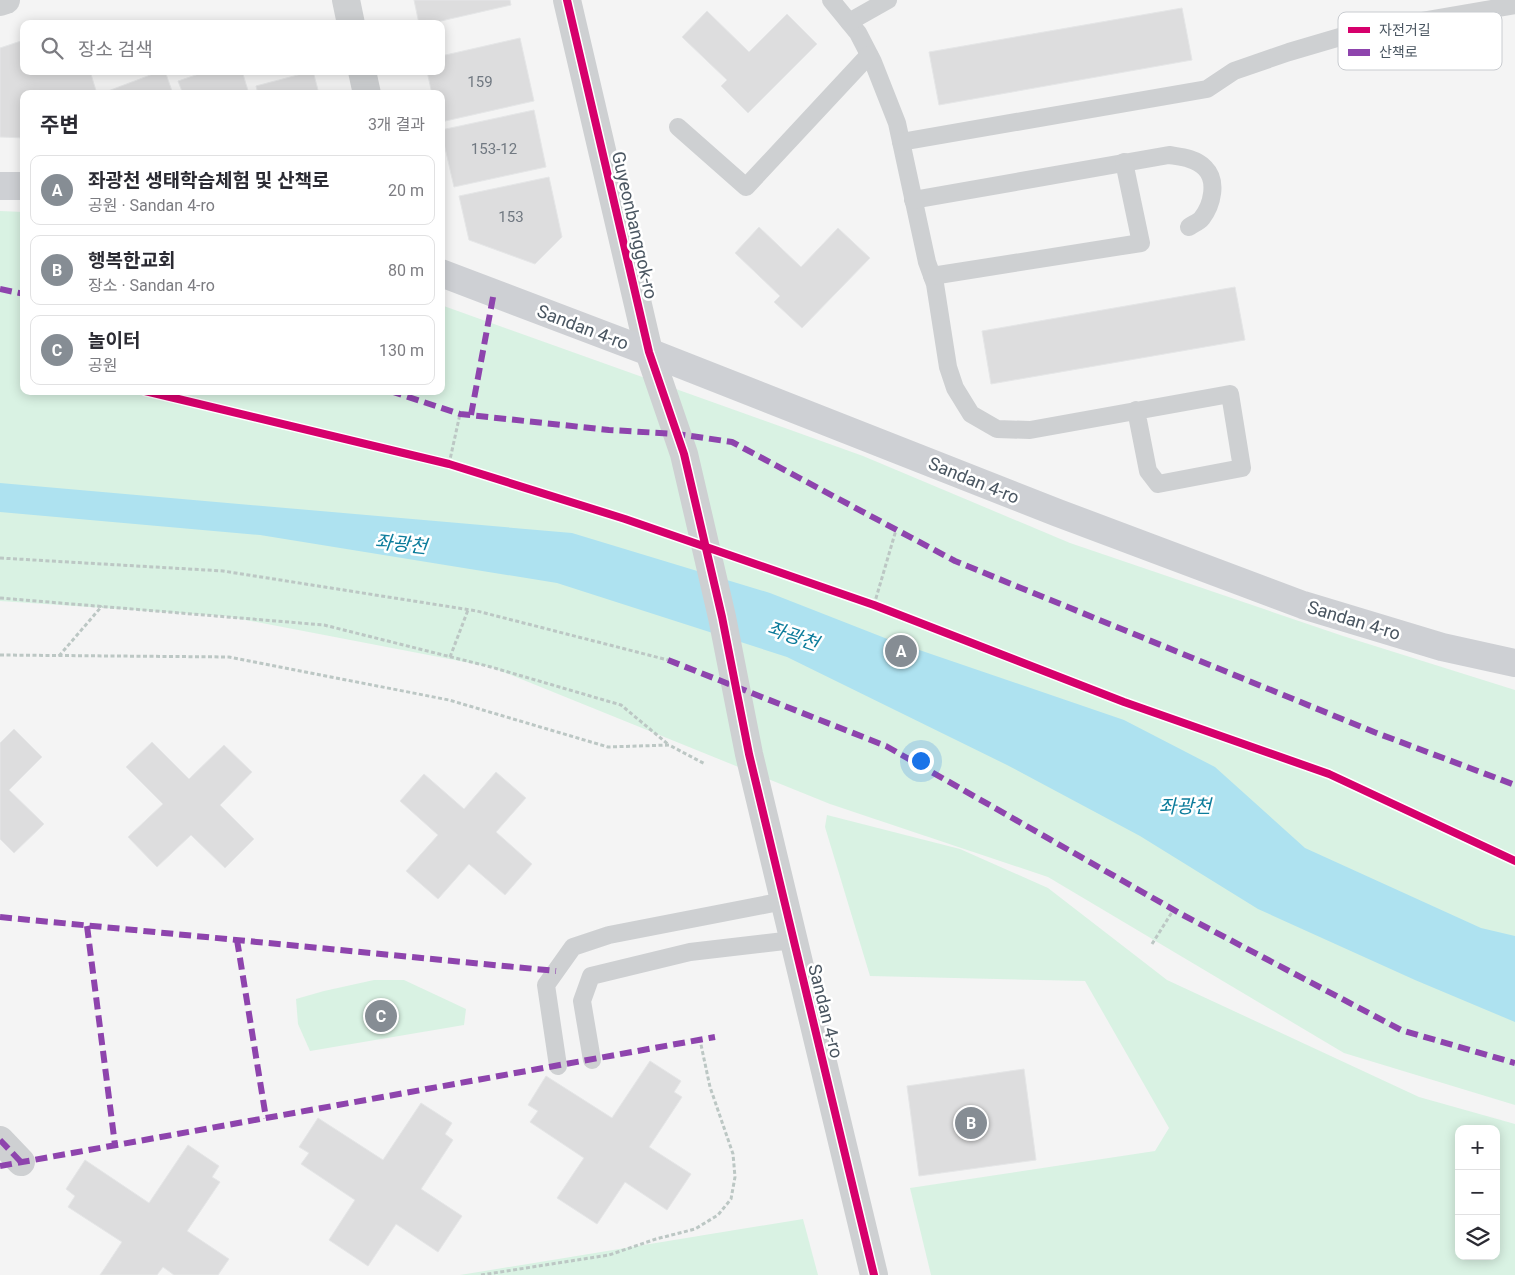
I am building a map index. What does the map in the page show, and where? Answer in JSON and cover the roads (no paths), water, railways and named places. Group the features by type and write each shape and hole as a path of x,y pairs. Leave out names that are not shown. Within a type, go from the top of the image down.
{"street":[{"path":"0,2 6,0"},
{"path":"346,0 350,20"},
{"name":"Guyeonbanggok-ro","path":"567,0 650,352 684,454 722,617 749,754"},
{"path":"363,75 366,90"},
{"path":"0,186 20,186"},
{"name":"Sandan 4-ro","path":"445,275 650,352 1058,513 1303,605 1442,647 1515,663"},
{"name":"Sandan 4-ro","path":"749,754 874,1275"},
{"path":"0,1140 21,1162"}],"lane":[{"path":"831,0 858,33 897,123 913,200 935,284 948,367 955,388 971,414 997,429 1030,430 1136,410 1230,394 1242,468 1158,484 1148,471 1136,410"},
{"path":"849,22 888,0"},
{"path":"1441,12 1462,7 1515,5"},
{"path":"902,142 1207,89 1234,71 1338,38"},
{"path":"678,127 746,187 869,55"},
{"path":"913,200 1169,155 1190,158 1205,168 1213,183 1210,204 1201,220 1189,227"},
{"path":"932,276 1141,243 1124,162"},
{"path":"558,1066 546,985 573,947 609,935 784,901"},
{"path":"592,1060 582,1001 591,976 690,952 793,940"}],"water":[{"name":"좌광천","path":"0,483 572,533 770,593 890,640 1124,720 1215,767 1305,848 1481,928 1515,936 1515,1022 1415,980 1258,909 1140,836 1007,765 787,657 557,583 260,535 0,512"}],"place":[{"name":"좌광천 생태학습체험 및 산책로","path":"901,651"},
{"name":"놀이터","path":"381,1016"},
{"name":"행복한교회","path":"971,1123"}]}
